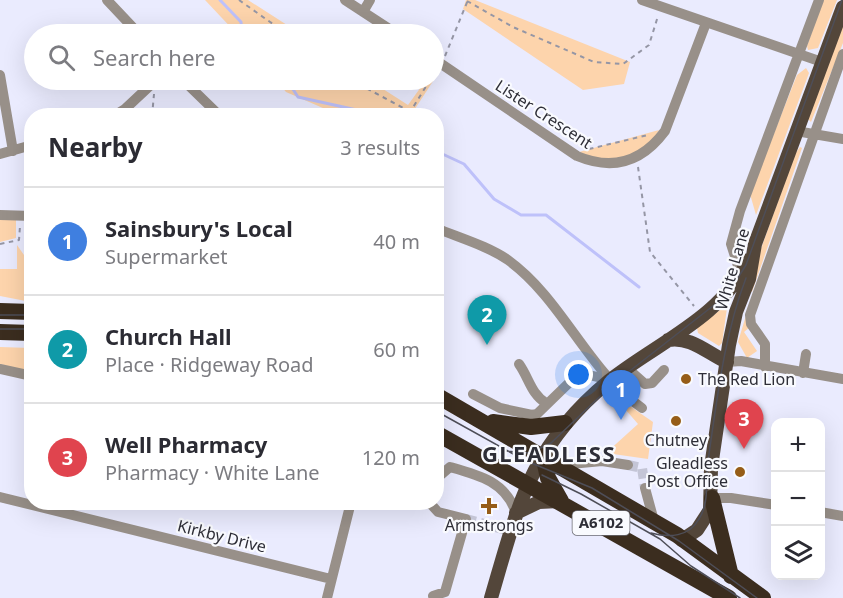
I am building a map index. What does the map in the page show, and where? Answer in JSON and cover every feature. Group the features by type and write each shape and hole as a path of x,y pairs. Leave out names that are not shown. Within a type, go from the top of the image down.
{"highway":[{"path":"0,311 24,312"},
{"path":"0,332 24,333"},
{"name":"A6102","path":"444,399 654,521 763,598"},
{"path":"483,420 531,427 565,423"},
{"name":"A6102","path":"444,437 699,579 719,597"},
{"path":"543,456 548,478 561,501"},
{"path":"712,498 731,576"},
{"path":"640,546 662,546 682,540"}],"main road":[{"name":"White Lane","path":"682,540 701,526 710,510 711,467 736,312 749,279 755,244 795,131 843,7"},
{"path":"491,598 527,484 565,423 610,380 727,295 741,275 755,244"},
{"path":"668,340 681,339 694,342 727,362"},
{"path":"516,513 539,502 561,501"}],"street":[{"path":"107,0 130,24"},
{"path":"345,0 382,24"},
{"path":"363,12 370,0"},
{"path":"642,0 822,62"},
{"name":"White Lane","path":"741,275 731,244 740,211 819,0"},
{"name":"Lister Crescent","path":"444,67 576,156 592,162 627,163 655,145 672,119 705,23"},
{"name":"White Lane","path":"765,368 765,344 751,324 750,315 843,54"},
{"path":"0,75 14,151"},
{"path":"126,108 145,90"},
{"path":"193,90 212,108"},
{"path":"795,131 843,138"},
{"path":"0,154 24,148"},
{"path":"0,214 24,215"},
{"path":"444,231 498,255 518,269 560,314 610,380 642,408"},
{"path":"803,373 806,354"},
{"path":"727,362 741,361 765,368 843,379"},
{"path":"519,364 528,375 536,397 546,404"},
{"path":"627,368 645,384 652,383 664,370"},
{"path":"0,369 24,374"},
{"path":"473,394 500,408 532,415 537,414 580,375 610,380"},
{"path":"560,465 602,461 628,465"},
{"path":"444,465 492,482 510,497 516,513"},
{"path":"444,472 450,467"},
{"path":"645,488 654,521"},
{"name":"Kirkby Drive","path":"0,496 24,502"},
{"path":"712,498 731,498 771,504"},
{"name":"Kirkby Drive","path":"56,510 331,579"},
{"path":"327,598 349,510"},
{"path":"433,596 445,592 466,519 436,510"},
{"path":"825,513 843,516"},
{"path":"719,597 731,576"}],"path":[{"path":"239,0 273,24"},
{"path":"444,48 468,0 513,27 594,62 623,64 649,45 661,7"},
{"path":"153,108 155,90"},
{"path":"370,90 403,108"},
{"path":"413,108 424,90"},
{"path":"576,156 587,150 665,131"},
{"path":"637,158 650,252 695,307"},
{"path":"0,244 19,240 20,215"}],"shaded area":[{"path":"205,0 248,0 285,24 228,24"},
{"path":"466,0 475,0 630,62 624,84 583,90 463,9"},
{"path":"823,0 837,0 818,48 808,50 807,46"},
{"path":"843,23 843,43 811,122 807,118"},
{"path":"806,68 809,73 756,215 750,194 797,75"},
{"path":"284,90 385,90 408,105 419,90 427,90 416,108 323,108"},
{"path":"659,130 649,143 627,157 602,160 579,152"},
{"path":"800,147 802,148 752,292 750,291 758,257 795,154"},
{"path":"0,220 16,220 16,238 0,242"},
{"path":"17,245 24,255 24,301 0,296 0,269 17,269"},
{"path":"750,302 750,327 744,332 757,351 747,358 738,342"},
{"path":"724,307 727,308 722,343 719,346 698,333 697,328"},
{"path":"0,347 24,348 24,370 0,364"},
{"path":"621,400 653,422 648,459 606,453 638,424 619,402"}],"waterway":[{"path":"220,0 241,24"},
{"path":"293,90 298,97 348,108"},
{"path":"444,155 464,164 494,199 521,215 546,215 639,287"}],"tunnel":[{"path":"628,465 642,468 645,488"},
{"path":"466,519 510,531"}],"tram line":[{"path":"506,451 530,453 551,443 613,384 727,295 746,265 842,0"},
{"path":"651,533 671,536 684,533 695,525 705,505 708,461 722,368 732,322 746,278"},
{"path":"0,315 24,315"},
{"path":"0,329 24,329"},
{"path":"444,415 524,460 592,488 679,541 757,598"},
{"path":"542,475 581,494 660,539 691,566 740,598"}],"place":[{"name":"Church Hall","path":"487,345"},
{"name":"The Red Lion","path":"686,379"},
{"name":"Sainsbury's Local","path":"621,420"},
{"name":"Chutney","path":"676,421"},
{"name":"Well Pharmacy","path":"744,449"},
{"name":"Gleadless Post Office","path":"740,472"},
{"name":"Armstrongs","path":"489,506"}],"district":[{"name":"GLEADLESS","path":"549,454"}]}
